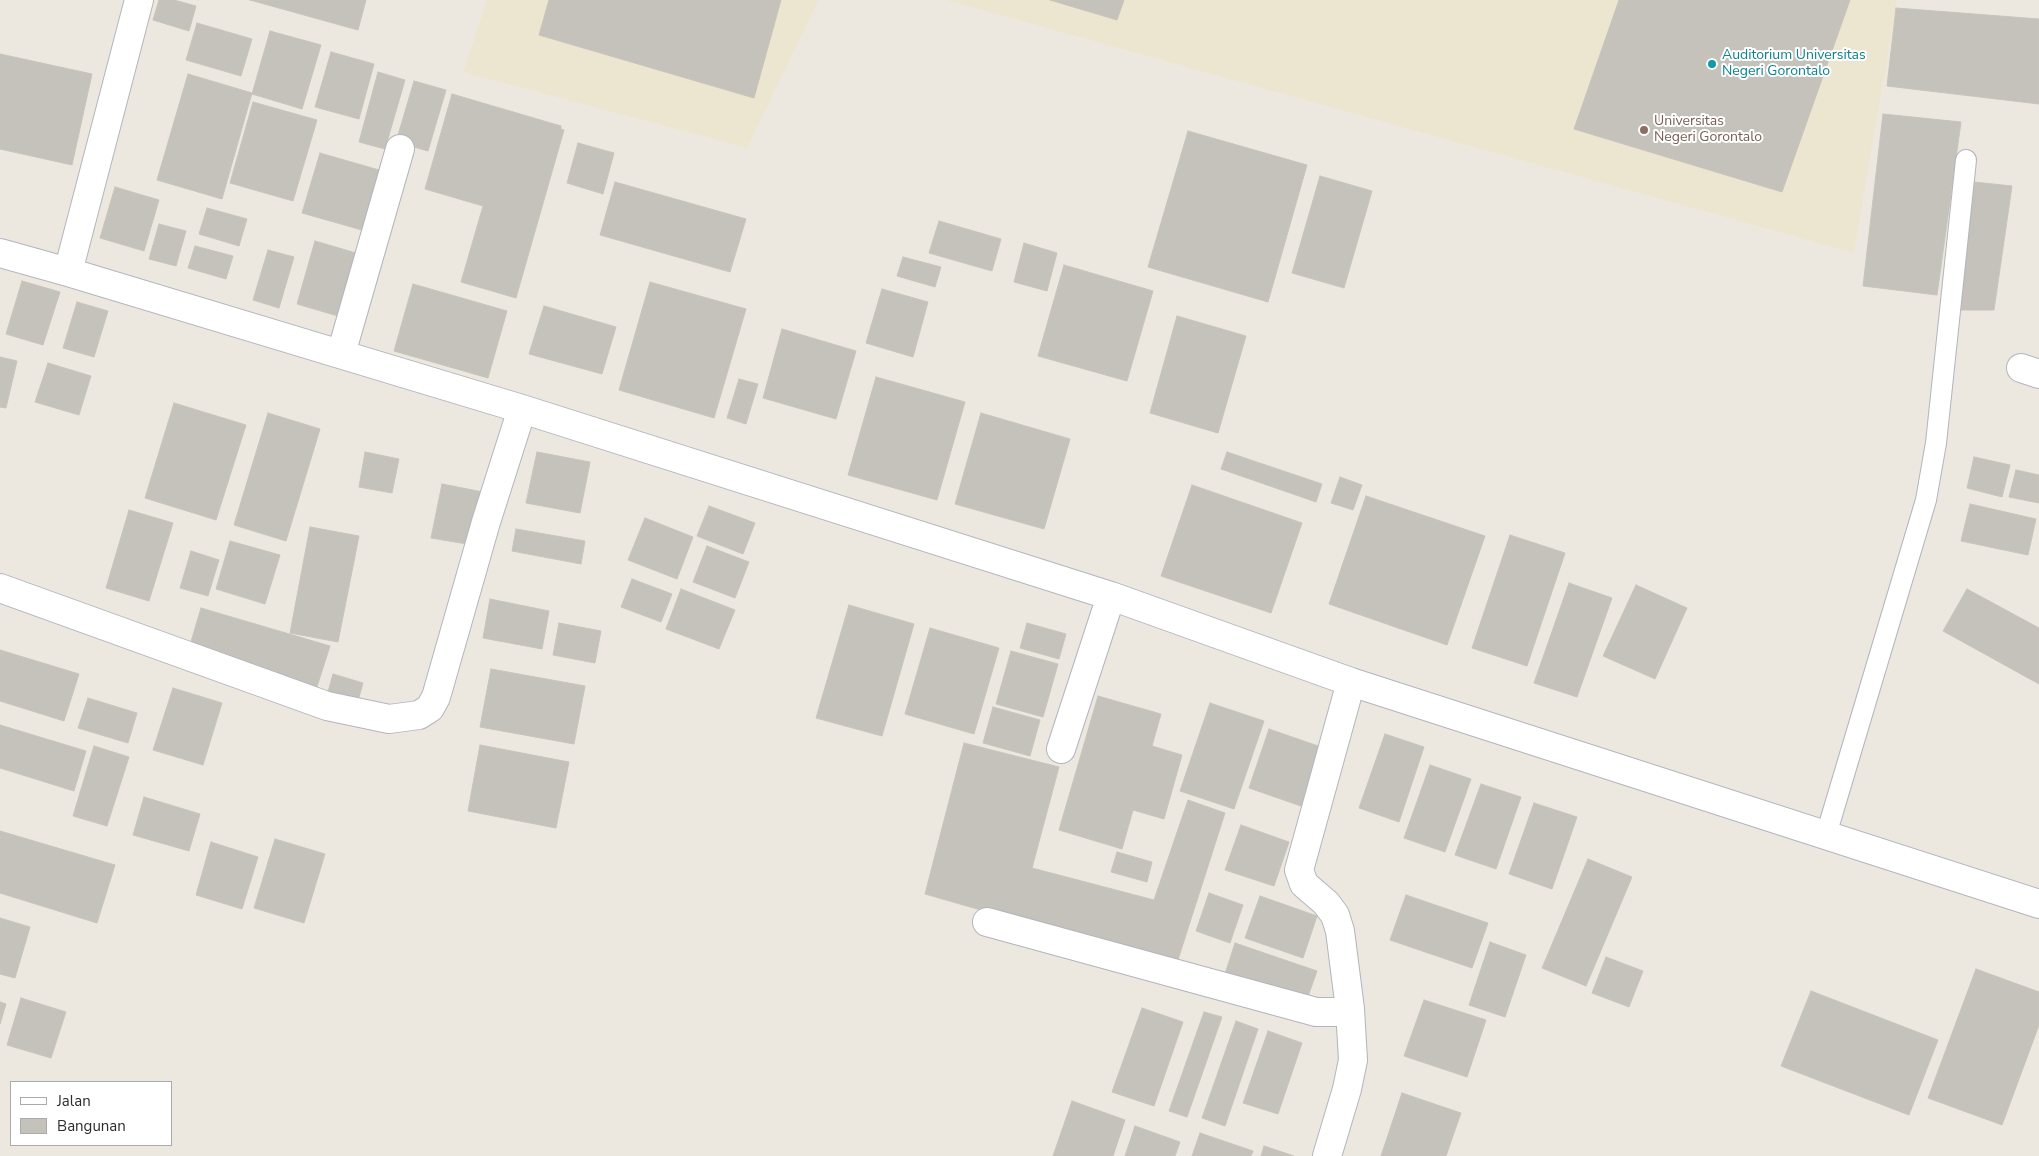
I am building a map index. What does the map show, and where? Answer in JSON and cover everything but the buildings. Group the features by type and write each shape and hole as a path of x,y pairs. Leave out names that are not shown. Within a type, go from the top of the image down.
{"street":[{"path":"68,272 139,0"},
{"path":"341,354 400,149"},
{"path":"0,253 522,409 1110,596 1352,682 2039,904"},
{"path":"0,588 327,706 389,719 420,715 430,708 436,697 486,522 522,409"},
{"path":"1061,749 1110,596"},
{"path":"1327,1156 1347,1089 1353,1060 1350,1009 1340,931 1335,915 1304,884 1300,870 1352,682"},
{"path":"987,922 1316,1012 1341,1012 1350,1009"}],"lane":[{"path":"1826,835 1926,500 1936,443 1966,160"}],"shaded area":[{"path":"487,0 819,0 747,148 463,72"},
{"name":"Universitas Negeri Gorontalo","path":"946,0 1897,0 1854,253"}],"place":[{"name":"Auditorium Universitas Negeri Gorontalo","path":"1712,64"},
{"name":"Universitas Negeri Gorontalo","path":"1644,130"}]}
